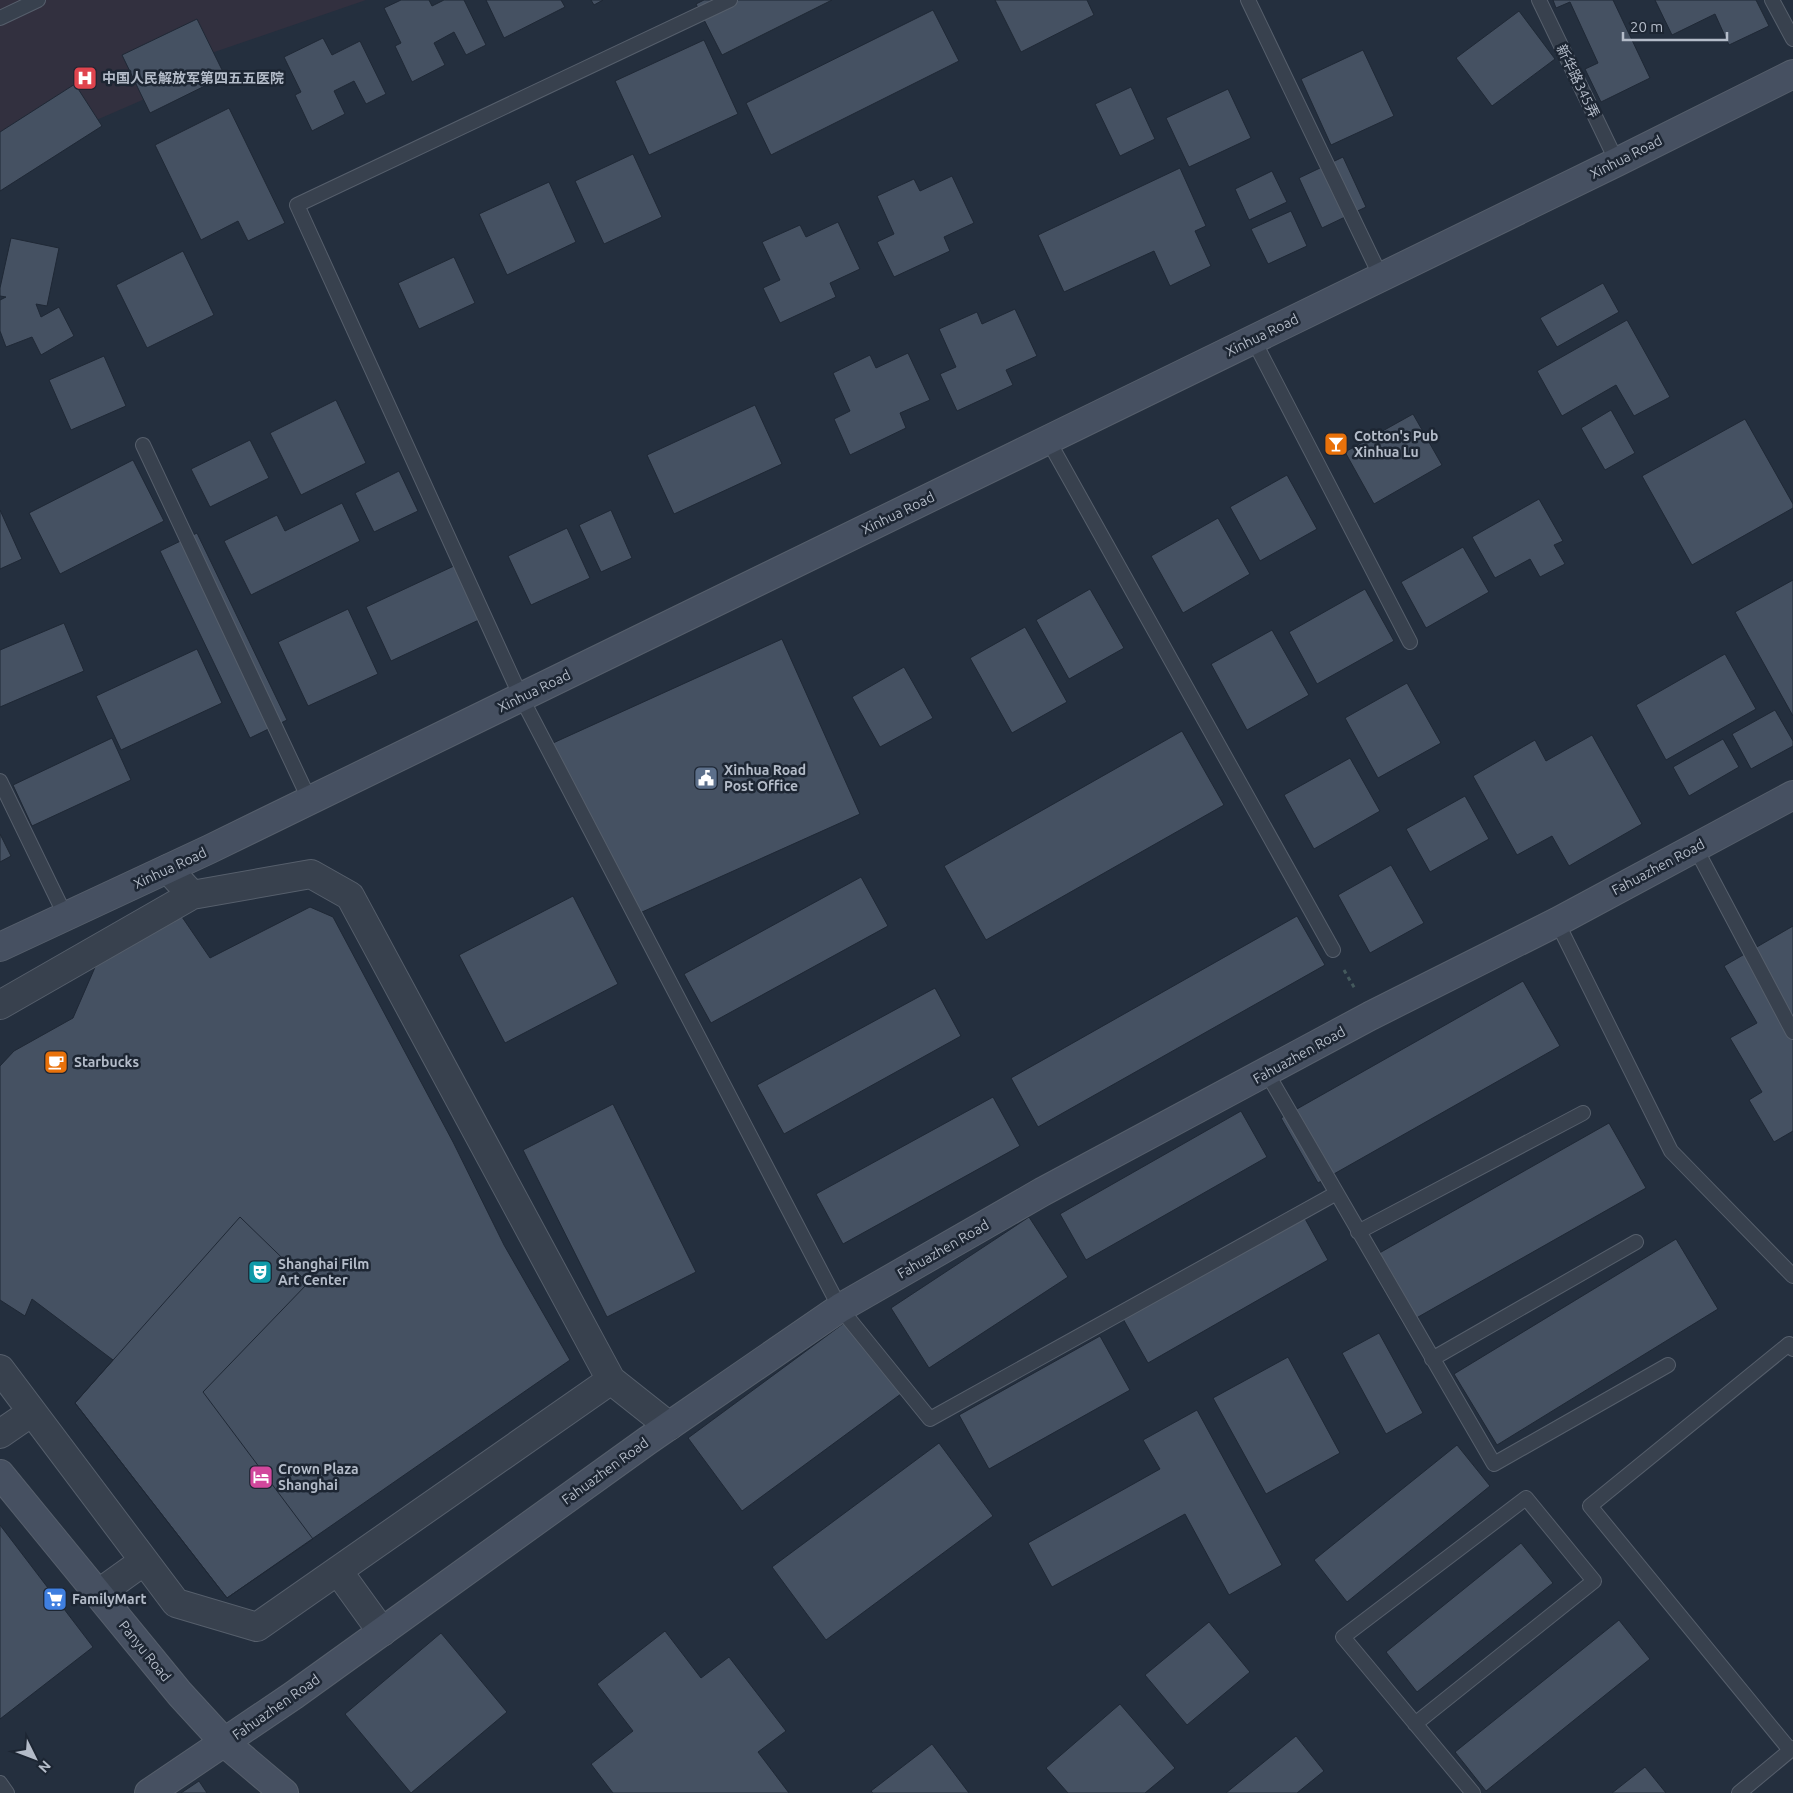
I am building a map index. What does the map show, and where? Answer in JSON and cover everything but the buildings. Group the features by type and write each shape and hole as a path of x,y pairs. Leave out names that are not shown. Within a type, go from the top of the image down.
{"street":[{"name":"Xinhua Road","path":"0,947 310,801 1617,162 1793,74"},
{"name":"Fahuazhen Road","path":"148,1793 225,1743 669,1426 840,1308 1042,1192 1267,1073 1370,1016 1557,922 1793,794"},
{"path":"168,869 192,895"},
{"path":"0,1005 192,895 311,874 350,896 611,1380 669,1426"},
{"path":"0,1369 176,1603 257,1627 611,1380"},
{"path":"0,1434 32,1412"},
{"name":"Panyu Road","path":"0,1474 180,1694 225,1743 284,1793"},
{"path":"98,1594 144,1561"},
{"path":"338,1571 382,1632"}],"lane":[{"path":"0,18 38,0"},
{"path":"730,0 297,205 521,697 840,1308 930,1419 1336,1194"},
{"path":"1248,0 1381,277"},
{"name":"新华路345弄","path":"1539,0 1617,162"},
{"path":"1772,0 1793,39"},
{"path":"1253,339 1410,642"},
{"path":"1048,440 1333,950"},
{"path":"143,445 310,801"},
{"path":"0,781 66,917"},
{"path":"1695,847 1793,1032"},
{"path":"1557,922 1671,1151 1793,1276"},
{"path":"1267,1073 1494,1464 1668,1365"},
{"path":"1358,1232 1583,1113"},
{"path":"1432,1359 1636,1242"},
{"path":"1739,1793 1792,1749 1590,1506 1789,1344 1793,1349"},
{"path":"1415,1724 1594,1581 1526,1498 1343,1637 1472,1793"},
{"path":"0,1783 7,1793"}],"path":[{"path":"1333,950 1370,1016"}],"shaded area":[{"name":"中国人民解放军第四五五医院","path":"0,0 366,0 194,59 147,98 0,162"}],"place":[{"name":"中国人民解放军第四五五医院","path":"85,78"},
{"name":"Cotton's Pub Xinhua Lu","path":"1336,444"},
{"name":"Xinhua Road Post Office","path":"706,778"},
{"name":"Starbucks","path":"56,1062"},
{"name":"Shanghai Film Art Center","path":"260,1272"},
{"name":"Crown Plaza Shanghai","path":"261,1477"},
{"name":"FamilyMart","path":"55,1599"}]}
